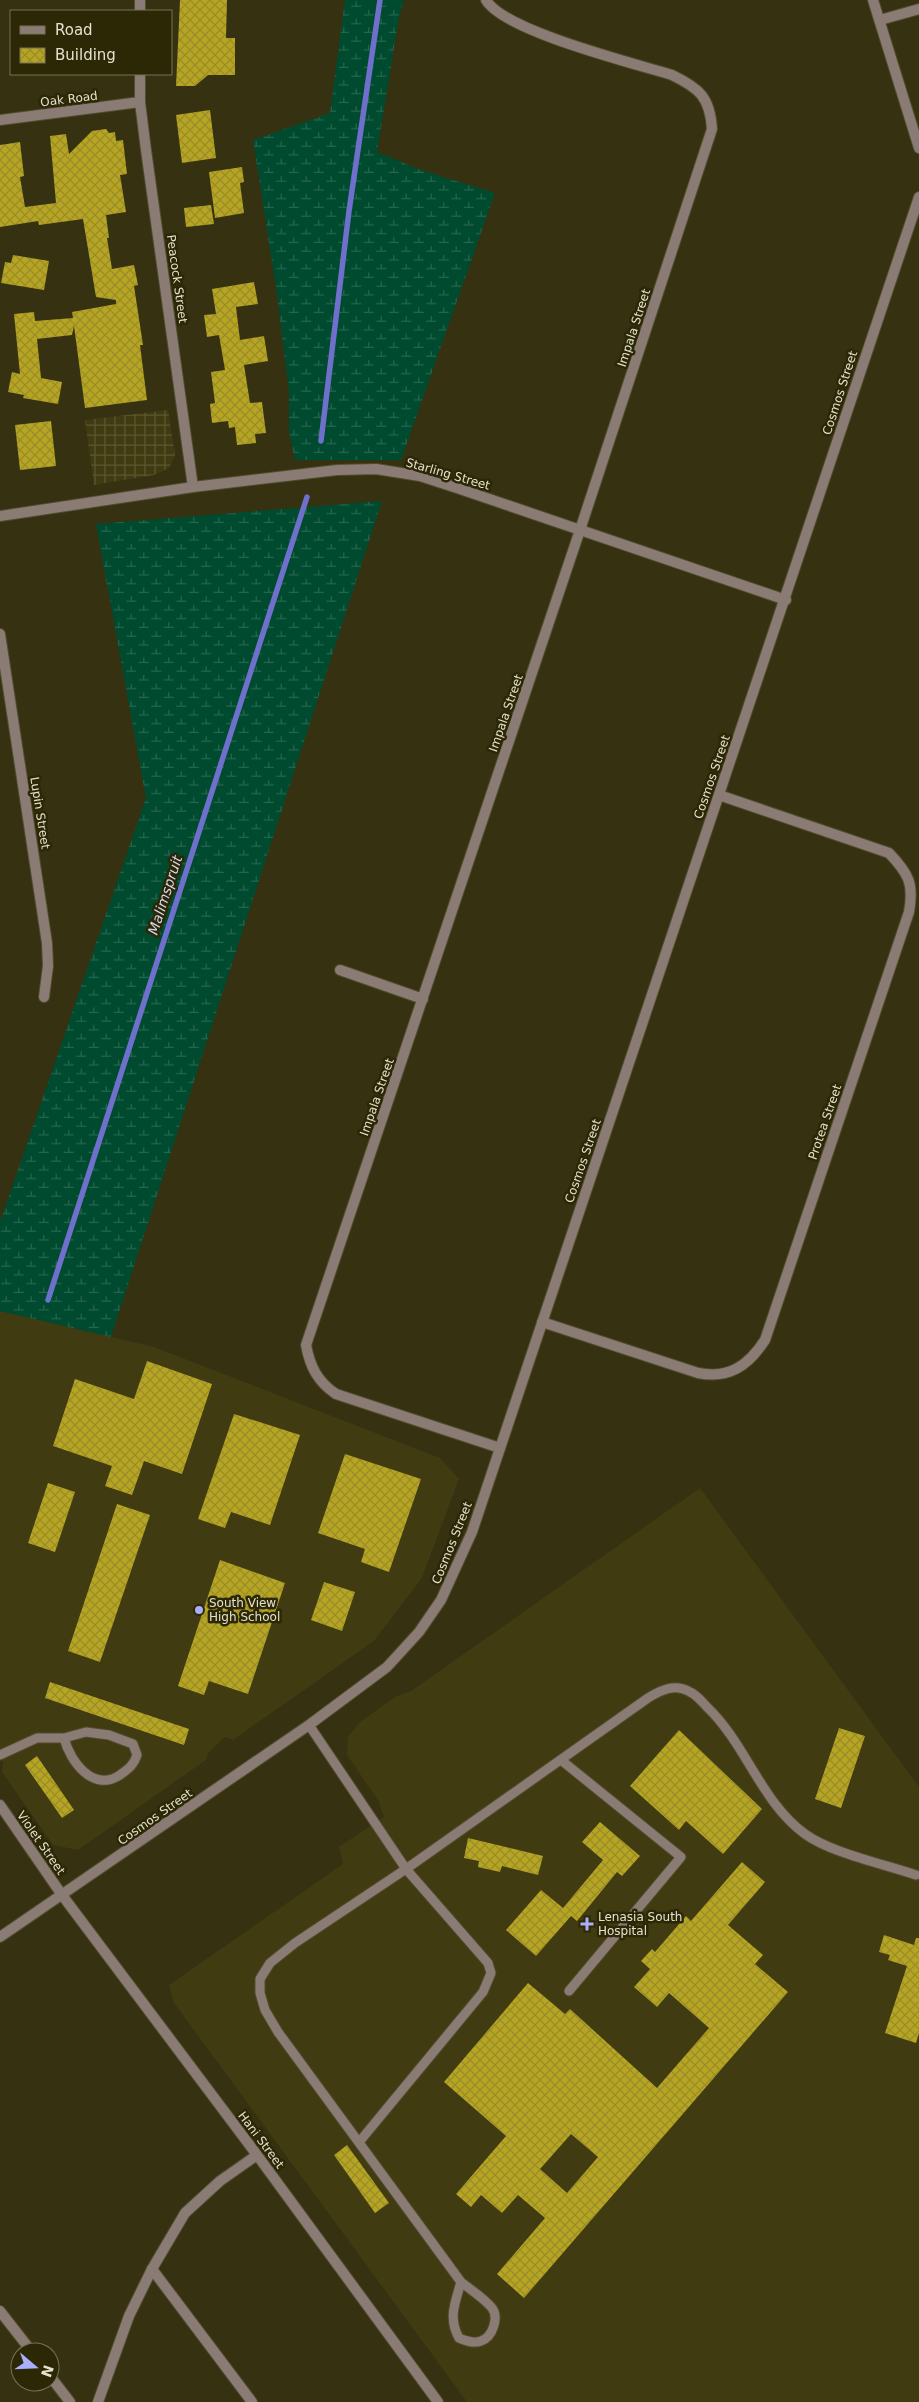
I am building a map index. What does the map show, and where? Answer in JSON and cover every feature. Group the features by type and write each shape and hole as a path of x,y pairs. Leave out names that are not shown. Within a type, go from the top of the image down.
{"street":[{"name":"Impala Street","path":"486,0 496,12 524,28 672,75 688,83 700,92 711,115 709,143 306,1345 310,1363 317,1377 326,1388 336,1394 500,1448"},
{"path":"873,0 919,148"},
{"path":"880,20 919,9"},
{"name":"Peacock Street","path":"140,75 140,102 193,487"},
{"name":"Oak Road","path":"0,120 140,102"},
{"name":"Cosmos Street","path":"0,1937 309,1725 387,1667 419,1632 441,1600 472,1532 786,600 850,400 919,197"},
{"name":"Starling Street","path":"0,516 193,487 337,470 376,469 420,476 786,600"},
{"name":"Lupin Street","path":"0,634 47,943 48,966 44,997"},
{"name":"Protea Street","path":"542,1322 712,1376 736,1371 748,1362 765,1340 909,912 912,896 910,880 903,868 889,853 719,795"},
{"path":"340,970 423,999"},
{"name":"Violet Street","path":"0,1805 62,1895"},
{"name":"Hani Street","path":"62,1895 257,2155 438,2402"},
{"path":"98,2402 116,2347 152,2269 185,2213 220,2181 257,2155"},
{"path":"152,2269 252,2402"},
{"path":"0,2311 24,2342"},
{"path":"60,2389 70,2402"}],"lane":[{"path":"462,2282 453,2310 452,2327 458,2338 471,2343 482,2341 491,2332 495,2320 493,2309 462,2282 278,2032 265,2010 260,1993 260,1979 270,1963 295,1943 406,1869 659,1690 680,1688 691,1692 722,1722 780,1810 806,1834 825,1845 916,1875"},
{"path":"309,1725 406,1869 488,1963 492,1973 483,1992 360,2141"},
{"path":"0,1755 37,1738 64,1738 86,1732 109,1735 133,1744 137,1750 136,1760 114,1780 104,1781 85,1774 75,1764 64,1738"},
{"path":"561,1760 681,1857 569,1992"}],"shaded area":[{"path":"168,410 175,455 169,468 154,475 94,485 85,420"},
{"name":"South View High School","path":"0,1311 154,1347 440,1458 459,1479 422,1578 374,1641 233,1740 225,1737 208,1753 206,1760 78,1850 53,1845 2,1772 3,1762 0,1757"},
{"name":"Lenasia South Hospital","path":"700,1488 919,1787 919,2402 467,2402 174,2003 169,1985 343,1864 339,1847 384,1817 378,1800 347,1755 348,1737 360,1722 395,1697 411,1691"}],"green space":[{"path":"345,0 404,0 399,17 377,152 421,170 495,193 401,460 295,460 289,431 289,392 276,288 253,140 330,113"},
{"path":"382,501 111,1337 0,1311 0,1222 146,798 96,524"}],"building":[{"path":"180,0 227,0 226,38 235,38 235,75 208,75 195,86 176,86"},
{"path":"210,110 216,158 182,163 176,115"},
{"path":"106,129 109,133 115,132 116,141 123,140 127,174 120,175 126,212 106,215 109,238 107,238 112,269 134,265 138,285 134,286 143,345 140,345 147,400 85,408 74,326 72,335 37,339 41,378 62,382 58,404 23,398 24,395 8,392 12,372 20,374 14,314 34,312 35,321 73,318 72,312 116,304 116,300 96,297 83,219 39,225 38,221 0,227 0,145 20,142 24,176 20,177 25,207 56,203 50,136 66,134 69,154 92,131"},
{"path":"242,167 244,182 240,183 244,213 215,218 209,172"},
{"path":"211,205 214,224 186,227 184,208"},
{"path":"13,255 49,261 44,290 1,283 5,262 11,263"},
{"path":"254,282 258,304 236,307 240,340 264,336 268,361 244,365 250,403 262,402 266,433 255,434 256,443 237,445 235,427 229,428 228,421 212,423 210,404 215,403 211,372 225,370 219,335 207,337 204,315 216,314 212,289"},
{"path":"51,421 56,466 20,470 15,425"},
{"path":"147,1361 212,1384 182,1474 144,1461 132,1495 105,1486 112,1466 53,1446 75,1379 134,1399"},
{"path":"234,1414 300,1435 270,1525 231,1512 225,1528 198,1519"},
{"path":"345,1454 421,1479 389,1572 361,1562 365,1549 318,1533"},
{"path":"48,1483 75,1492 55,1552 28,1543"},
{"path":"117,1504 150,1515 100,1662 68,1651"},
{"path":"220,1560 285,1583 248,1694 209,1681 204,1695 178,1686"},
{"path":"324,1582 355,1592 342,1631 311,1620"},
{"path":"50,1682 189,1729 184,1745 45,1698"},
{"path":"839,1728 865,1736 841,1808 815,1799"},
{"path":"679,1730 762,1809 723,1854 686,1821 679,1830 630,1786"},
{"path":"37,1756 74,1810 62,1818 25,1765"},
{"path":"600,1822 640,1856 622,1876 617,1872 577,1921 571,1916 536,1956 506,1930 541,1890 563,1908 603,1860 582,1842"},
{"path":"468,1838 543,1856 538,1875 502,1866 500,1872 478,1867 479,1861 464,1858"},
{"path":"742,1862 765,1882 728,1925 763,1955 755,1964 788,1992 524,2298 497,2274 545,2218 518,2195 502,2213 481,2195 471,2207 456,2194 506,2136 444,2082 528,1983 565,2014 570,2009 657,2088 709,2028 669,1993 657,2007 634,1987 650,1969 641,1961 652,1949 655,1952 686,1916 691,1921","holes":["571,2134 598,2157 567,2193 540,2169"]},
{"path":"884,1935 914,1945 916,1938 919,1938 919,2033 916,2043 885,2033 907,1966 888,1960 890,1955 879,1952"},
{"path":"347,2145 389,2203 375,2213 334,2155"}],"waterway":[{"path":"321,441 349,211 380,0"},
{"name":"Malimspruit","path":"48,1300 307,497"}],"place":[{"name":"South View High School","path":"199,1610"},
{"name":"Lenasia South Hospital","path":"587,1924"}]}
